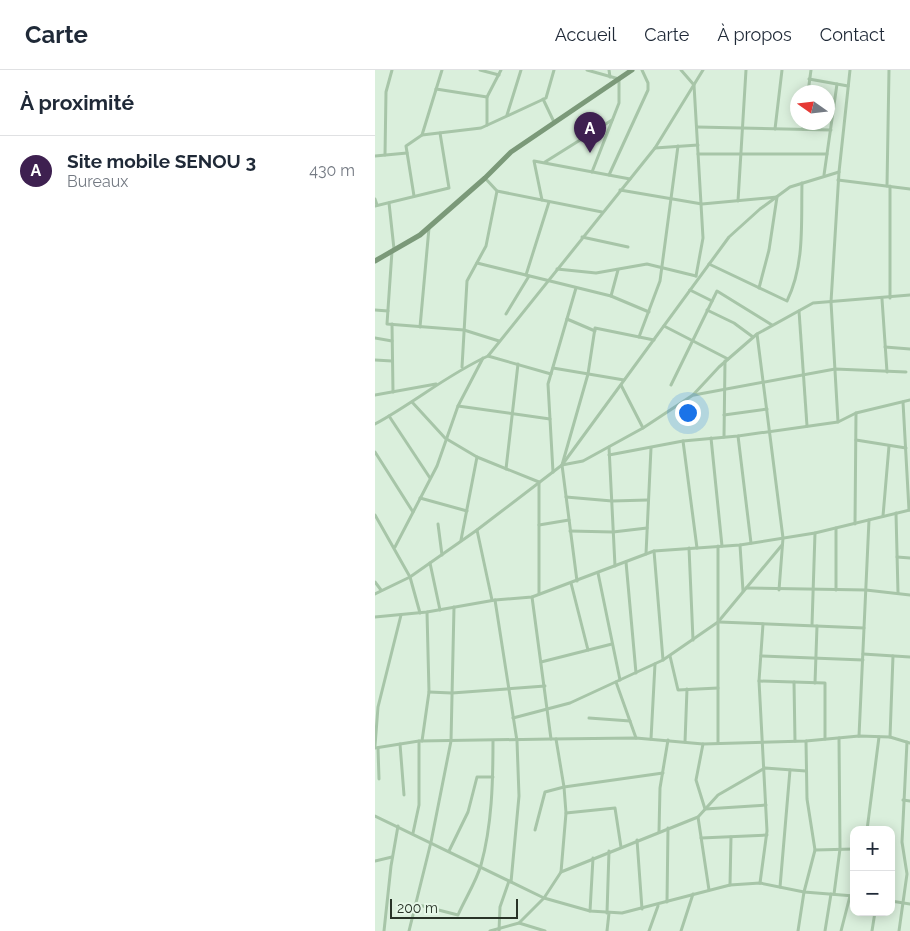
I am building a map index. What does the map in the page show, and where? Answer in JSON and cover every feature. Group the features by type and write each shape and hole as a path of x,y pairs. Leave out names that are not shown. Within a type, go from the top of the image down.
{"street":[{"path":"385,155 385,92 392,70"},
{"path":"422,135 442,70"},
{"path":"480,70 499,75"},
{"path":"487,125 487,97 501,70"},
{"path":"507,116 521,70"},
{"path":"414,196 406,146 422,135 481,128 546,98 554,70"},
{"path":"587,70 619,79"},
{"path":"609,70 610,76"},
{"path":"375,261 429,227 485,178 511,152 632,70"},
{"path":"609,175 648,90 648,83 642,70"},
{"path":"681,70 694,85 703,238 698,276"},
{"path":"375,424 412,402 462,367 488,356 655,148 703,70"},
{"path":"738,201 745,70"},
{"path":"775,129 782,70"},
{"path":"809,85 811,70"},
{"path":"838,422 831,302 838,180 850,70"},
{"path":"889,70 888,186 890,298"},
{"path":"592,172 619,103 619,79"},
{"path":"809,79 848,86"},
{"path":"835,99 837,84"},
{"path":"436,89 487,97"},
{"path":"543,99 555,122"},
{"path":"544,163 612,120"},
{"path":"697,127 790,129"},
{"path":"824,176 831,130"},
{"path":"375,199 376,206 449,188 440,133"},
{"path":"655,148 698,145"},
{"path":"639,337 660,281 677,146"},
{"path":"375,156 407,154"},
{"path":"698,154 827,154"},
{"path":"542,200 534,161 630,179"},
{"path":"375,594 410,577 442,555 562,465 690,290 698,276 729,237 790,188 839,172"},
{"path":"485,178 497,191 602,212"},
{"path":"838,180 910,189"},
{"path":"709,264 787,301 795,284 800,264 802,183"},
{"path":"620,190 701,204 777,197"},
{"path":"462,367 467,281 485,246 497,191"},
{"path":"759,288 769,250 777,197"},
{"path":"506,314 527,276 549,202"},
{"path":"389,203 393,250 387,324 464,330 499,341"},
{"path":"419,327 429,227"},
{"path":"582,237 628,247"},
{"path":"476,263 611,296 649,312"},
{"path":"557,269 583,273 619,270 647,264 698,276"},
{"path":"611,296 619,270"},
{"path":"553,472 548,384 576,288"},
{"path":"690,290 712,301"},
{"path":"671,386 717,291 773,325"},
{"path":"562,465 583,461 643,428 693,395 726,360 757,334 813,303 882,299 910,295"},
{"path":"882,299 887,372"},
{"path":"375,310 388,311"},
{"path":"707,310 734,323 753,337"},
{"path":"799,311 807,426"},
{"path":"567,319 595,331"},
{"path":"392,324 393,392"},
{"path":"664,326 726,360"},
{"path":"577,581 562,465 588,374 595,328 654,340"},
{"path":"757,334 783,538 779,590"},
{"path":"375,338 392,341"},
{"path":"885,347 910,349"},
{"path":"488,356 551,374"},
{"path":"395,547 430,478 459,406 483,358"},
{"path":"375,360 392,361"},
{"path":"724,437 726,360"},
{"path":"506,469 518,364"},
{"path":"553,368 624,380"},
{"path":"693,395 835,369 906,372"},
{"path":"375,395 438,384"},
{"path":"621,385 643,428"},
{"path":"609,455 683,441 738,436 838,422 856,413 910,400"},
{"path":"412,402 445,438 477,457 539,482"},
{"path":"375,617 427,612 493,600 531,597 654,551 740,545 815,533 909,510 903,402"},
{"path":"459,406 550,419"},
{"path":"724,415 767,409"},
{"path":"855,524 856,413"},
{"path":"389,416 430,478"},
{"path":"738,436 751,543"},
{"path":"711,438 720,546 718,743"},
{"path":"856,440 906,448"},
{"path":"683,441 697,548"},
{"path":"883,516 889,446"},
{"path":"609,447 615,566"},
{"path":"646,554 651,448"},
{"path":"375,452 413,512"},
{"path":"461,541 477,457"},
{"path":"539,482 539,594"},
{"path":"566,497 611,502 648,500"},
{"path":"420,498 467,511"},
{"path":"896,513 898,593"},
{"path":"375,515 395,547 410,577 420,613"},
{"path":"539,525 569,520"},
{"path":"859,736 869,520"},
{"path":"438,524 442,555"},
{"path":"571,530 613,532 647,528"},
{"path":"836,528 836,590"},
{"path":"477,530 493,600 517,741 519,796 510,881 500,907 499,930"},
{"path":"812,625 815,533"},
{"path":"740,545 743,592"},
{"path":"513,718 570,703 670,656 718,622 782,545"},
{"path":"689,548 693,640"},
{"path":"654,551 663,660"},
{"path":"897,557 910,558"},
{"path":"626,562 636,673"},
{"path":"430,563 440,610"},
{"path":"598,572 613,644 618,681 636,738"},
{"path":"375,582 381,590"},
{"path":"571,583 588,650"},
{"path":"746,588 866,590 910,595"},
{"path":"489,931 499,930 519,923 544,898 561,872 566,813 564,787 553,739 531,597"},
{"path":"409,931 431,842 451,741 454,607"},
{"path":"413,833 419,805 421,741 429,692 427,612"},
{"path":"379,779 376,747 377,707 401,615"},
{"path":"718,622 864,628"},
{"path":"760,883 767,835 759,681 763,624"},
{"path":"815,683 817,626"},
{"path":"541,662 613,644"},
{"path":"863,654 910,657"},
{"path":"670,656 678,690 718,688"},
{"path":"761,656 816,660 863,660"},
{"path":"890,737 893,656"},
{"path":"651,739 655,664"},
{"path":"759,681 825,683 825,739"},
{"path":"793,682 795,741"},
{"path":"429,692 452,693 545,686"},
{"path":"685,742 687,689"},
{"path":"589,718 630,721"},
{"path":"376,747 421,741 636,738 703,744 806,741 859,736 890,737 909,742 903,800 902,842 907,874 899,931"},
{"path":"868,826 879,737"},
{"path":"825,931 840,849 839,738"},
{"path":"659,832 663,773 668,740"},
{"path":"415,904 458,915 481,867 493,777 493,741"},
{"path":"798,931 804,892 815,850 807,799 806,741"},
{"path":"400,744 404,795"},
{"path":"703,744 696,780 705,809"},
{"path":"561,872 698,816 718,795 765,768 806,771"},
{"path":"779,887 790,770"},
{"path":"535,830 542,794 564,787 663,773"},
{"path":"449,851 468,812 477,777 493,777"},
{"path":"903,800 910,800"},
{"path":"705,809 766,805"},
{"path":"566,813 615,808 621,847"},
{"path":"375,816 544,898 590,912 608,913 642,909 693,893 730,885 760,883 804,892 850,896"},
{"path":"698,816 709,890"},
{"path":"384,931 392,858 398,826"},
{"path":"667,902 668,828"},
{"path":"701,838 767,835"},
{"path":"730,885 731,837"},
{"path":"637,840 642,909"},
{"path":"815,850 850,849"},
{"path":"607,931 609,851"},
{"path":"375,861 392,858"},
{"path":"590,912 593,858"},
{"path":"681,931 693,893"},
{"path":"895,901 910,904"},
{"path":"841,931 850,902"},
{"path":"649,931 658,905"},
{"path":"872,931 874,916"},
{"path":"519,923 545,931"}],"place":[{"name":"Site mobile SENOU 3","path":"590,153"}]}
